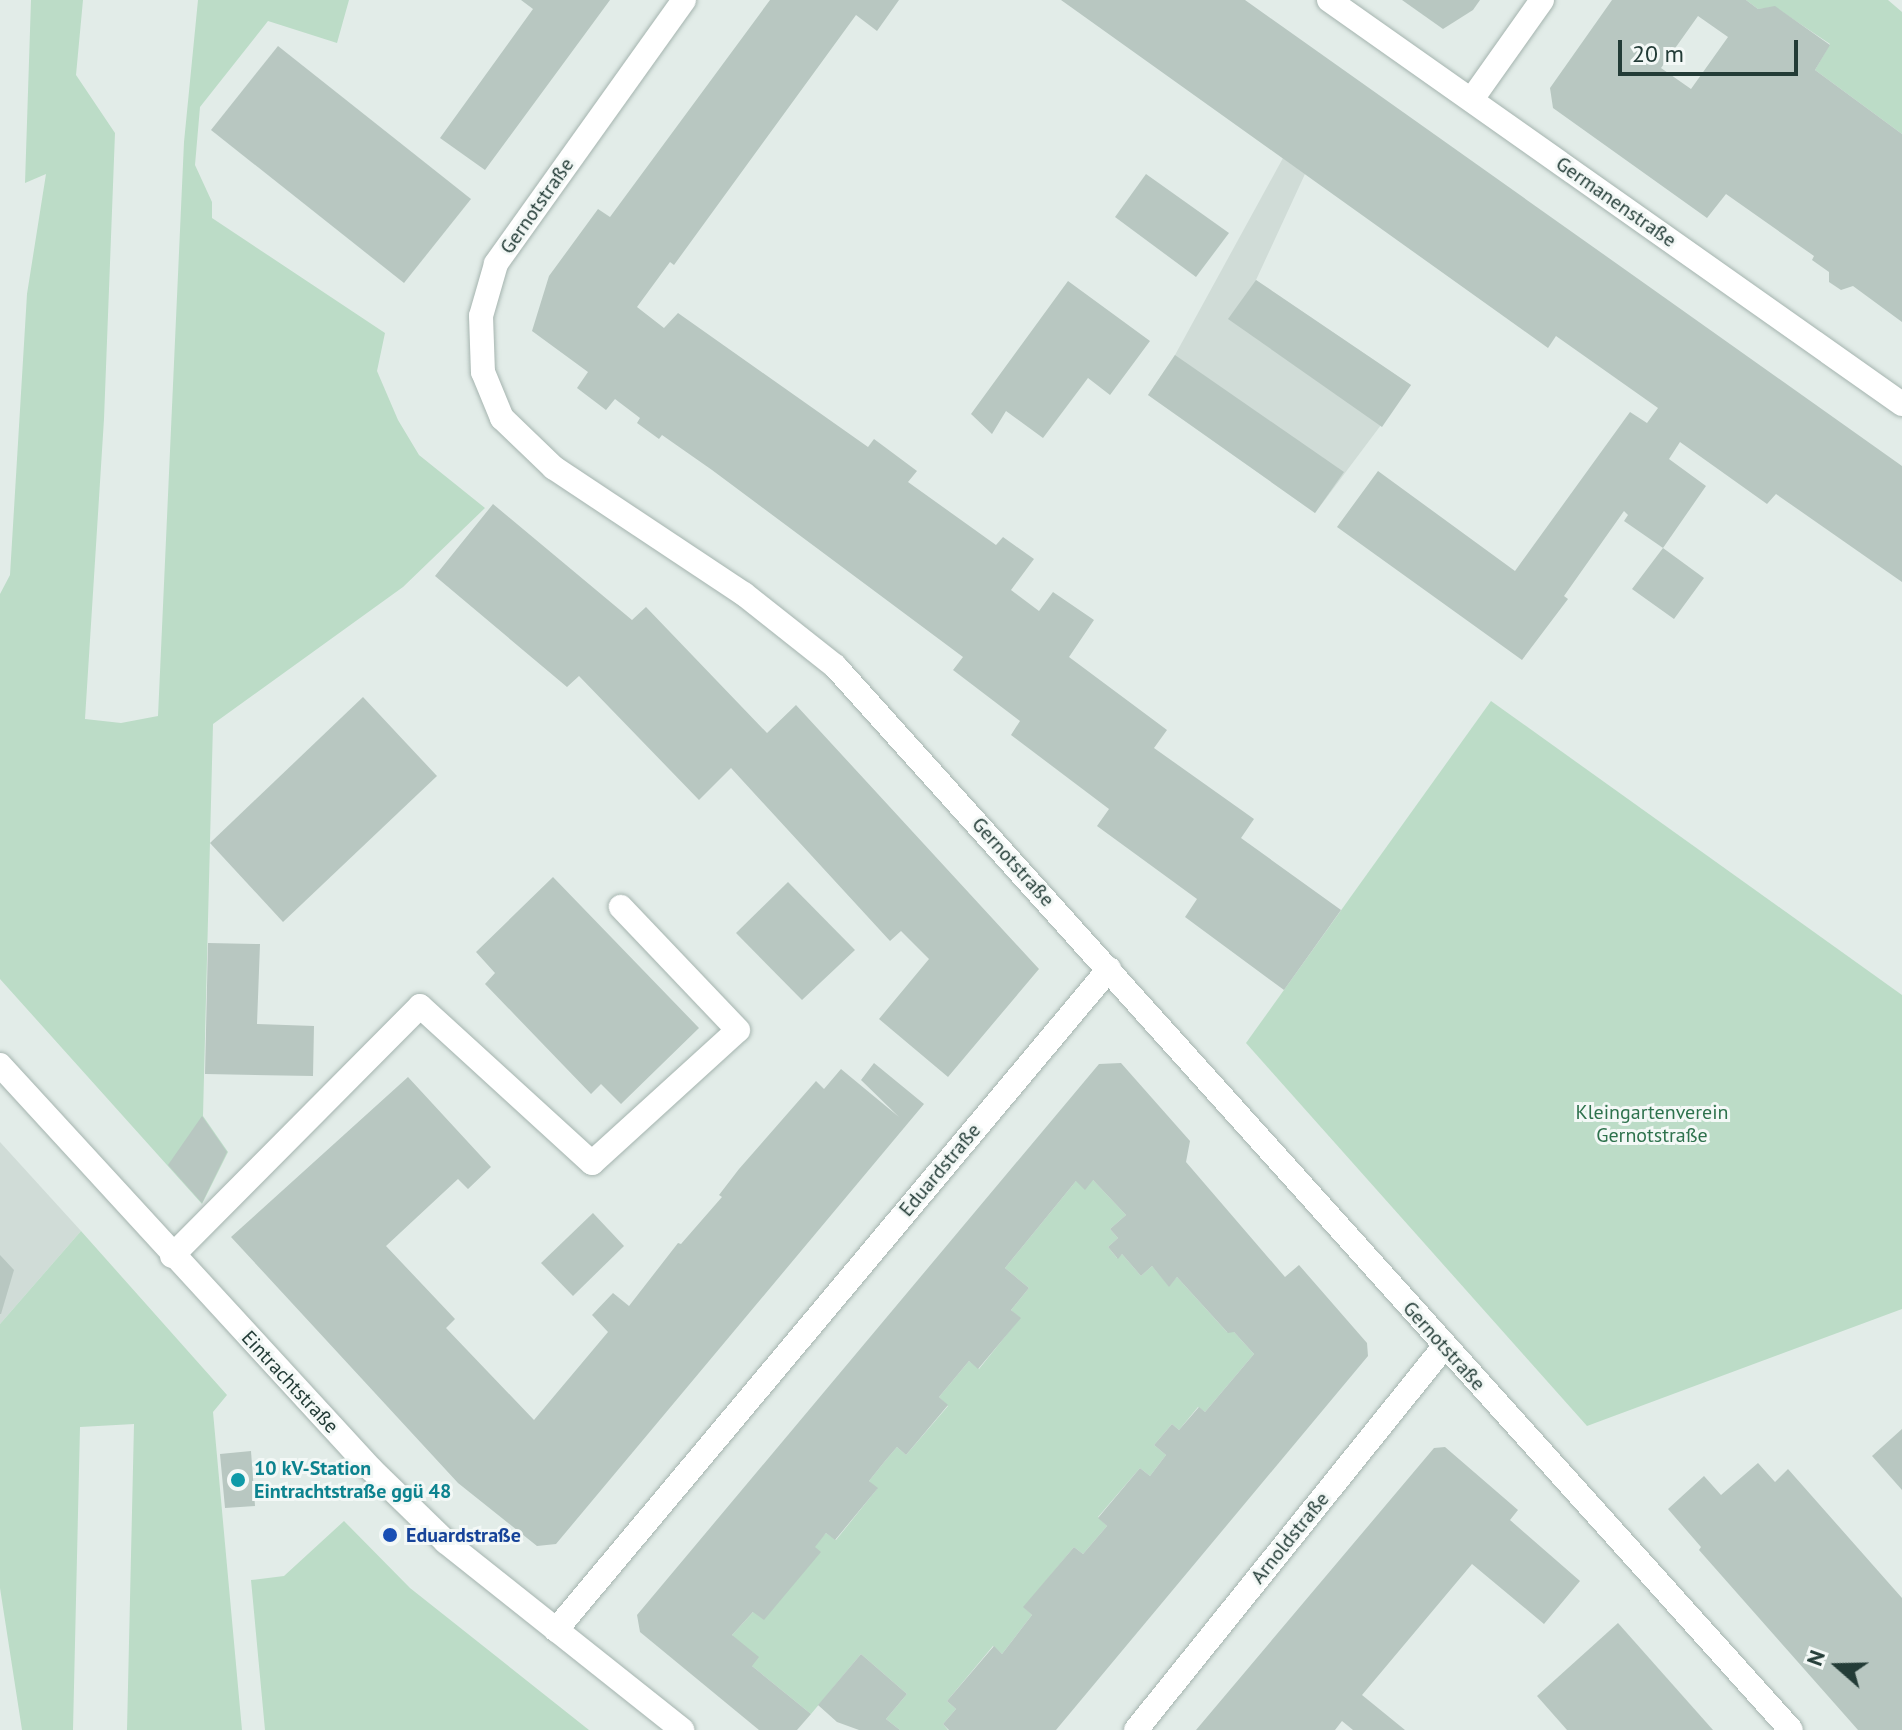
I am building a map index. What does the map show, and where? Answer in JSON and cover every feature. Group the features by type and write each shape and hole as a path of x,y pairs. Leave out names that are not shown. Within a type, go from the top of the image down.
{"street":[{"name":"Gernotstraße","path":"684,0 496,264 481,316 483,372 502,418 554,468 744,594 835,666 1791,1730"},
{"name":"Germanenstraße","path":"1329,0 1902,404"},
{"path":"1472,99 1542,0"},
{"path":"172,1256 420,1006 592,1163 738,1030 621,907"},
{"name":"Eduardstraße","path":"556,1630 1109,969"},
{"name":"Eintrachtstraße","path":"0,1065 172,1256 372,1470 435,1532 682,1730"},
{"name":"Arnoldstraße","path":"1136,1730 1444,1347"}],"shaded area":[{"path":"1283,158 1305,174 1256,280 1411,385 1315,513 1148,395 1175,355"},
{"path":"0,1142 81,1231 0,1324"}],"green space":[{"path":"31,0 83,0 76,75 115,133 104,419 85,719 121,723 158,716 184,142 198,0 349,0 337,43 268,21 200,107 195,165 212,202 212,218 385,333 377,371 398,420 419,455 485,508 403,587 213,724 203,1116 228,1152 202,1204 0,979 0,594 10,575 27,294 46,174 25,183"},
{"path":"1746,0 1888,0 1902,12 1902,134 1815,70 1830,44 1775,7 1758,9"},
{"name":"Kleingartenverein Gernotstraße","path":"1491,701 1902,995 1902,1309 1587,1426 1246,1043"},
{"path":"1093,1180 1126,1215 1110,1229 1118,1238 1108,1247 1117,1258 1122,1254 1141,1276 1152,1266 1169,1286 1177,1277 1227,1332 1234,1332 1254,1354 1205,1412 1198,1407 1179,1430 1172,1424 1154,1445 1166,1455 1150,1476 1140,1468 1098,1517 1107,1526 1083,1554 1074,1547 1024,1607 1032,1615 1002,1654 993,1646 947,1701 956,1709 943,1724 948,1730 900,1730 886,1719 907,1694 861,1654 811,1714 752,1666 732,1635 826,1533 836,1540 877,1489 869,1481 885,1461 897,1447 906,1455 948,1406 939,1397 969,1361 979,1369 1020,1318 1011,1310 1029,1288 1005,1268 1076,1181"},
{"path":"81,1231 227,1395 213,1412 242,1730 127,1730 134,1424 80,1427 73,1730 22,1730 0,1588 0,1324"},
{"path":"344,1521 410,1588 589,1730 265,1730 251,1580 284,1576"}],"building":[{"path":"521,0 610,0 485,170 440,138 533,9"},
{"path":"770,0 899,0 877,31 856,15 674,265 670,262 637,307 664,328 678,313 868,447 874,439 917,471 908,482 996,545 1003,537 1034,559 1011,590 1039,611 1053,592 1094,620 1069,657 1167,730 1154,748 1254,819 1241,838 1341,910 1284,990 1185,917 1197,899 1097,826 1109,809 1011,735 1020,721 953,670 963,657 712,470 662,435 659,439 637,423 640,418 615,399 606,410 577,388 588,372 532,331 549,276 598,209 610,217"},
{"path":"1061,0 1245,0 1902,466 1902,582 1776,494 1767,504 1680,442 1669,459 1706,486 1663,548 1624,521 1628,515 1624,511 1564,596 1568,599 1522,660 1337,527 1378,471 1515,571 1630,412 1647,423 1658,408 1556,336 1548,348"},
{"path":"1402,0 1480,0 1473,10 1443,29"},
{"path":"1612,0 1746,0 1758,9 1775,6 1830,45 1815,70 1902,134 1902,322 1853,286 1841,290 1829,282 1829,272 1812,260 1814,256 1726,194 1707,218 1553,108 1550,88","holes":["1698,16 1728,37 1691,89 1661,68"]},
{"path":"278,46 471,199 404,283 211,130"},
{"path":"1146,174 1229,233 1196,277 1115,217"},
{"path":"1256,280 1411,385 1382,427 1228,319"},
{"path":"1068,281 1150,341 1110,395 1088,378 1043,438 1006,411 992,434 971,414"},
{"path":"1175,355 1344,472 1315,513 1148,395"},
{"path":"493,504 632,620 646,607 767,733 796,705 1039,969 948,1077 879,1019 929,959 901,931 890,941 731,768 699,800 579,676 567,687 435,576"},
{"path":"1663,548 1704,578 1674,619 1632,589"},
{"path":"363,697 437,776 283,922 210,843"},
{"path":"553,877 699,1028 621,1104 601,1084 591,1094 485,984 495,973 476,952"},
{"path":"788,882 855,950 802,1000 736,933"},
{"path":"208,943 260,944 257,1024 314,1026 313,1076 205,1074"},
{"path":"874,1063 924,1104 556,1544 537,1546 458,1483 231,1237 408,1077 491,1167 468,1189 458,1179 386,1246 455,1319 446,1328 534,1420 608,1332 592,1315 613,1293 629,1306 678,1243 681,1244 722,1197 719,1195 739,1169 816,1081 824,1089 841,1069 899,1117 861,1080"},
{"path":"1121,1063 1190,1141 1186,1162 1285,1277 1299,1265 1367,1343 1368,1356 1056,1730 949,1730 943,1724 956,1709 947,1701 994,1646 1002,1654 1032,1615 1023,1607 1074,1547 1083,1554 1107,1526 1098,1518 1140,1468 1150,1476 1166,1455 1154,1445 1172,1424 1179,1430 1199,1407 1205,1412 1254,1354 1234,1332 1228,1333 1177,1277 1169,1287 1152,1266 1141,1276 1122,1254 1118,1259 1108,1247 1118,1238 1110,1229 1126,1215 1093,1180 1085,1190 1076,1181 1005,1268 1029,1288 1011,1310 1021,1318 978,1369 969,1361 939,1397 948,1405 906,1455 897,1447 885,1461 869,1481 878,1488 835,1540 826,1533 815,1547 821,1552 764,1620 753,1612 732,1635 759,1657 752,1666 811,1714 797,1730 759,1730 640,1632 637,1615 1099,1064"},
{"path":"202,1116 227,1152 202,1203 168,1165"},
{"path":"593,1213 624,1246 573,1296 541,1263"},
{"path":"0,1255 14,1270 1,1314 0,1314"},
{"path":"1902,1429 1902,1490 1872,1456"},
{"path":"1445,1447 1518,1510 1510,1520 1580,1581 1544,1624 1472,1564 1362,1695 1405,1730 1353,1730 1342,1721 1335,1730 1196,1730 1434,1448"},
{"name":"10 kV-Station Eintrachtstraße ggü 48","path":"251,1451 255,1506 225,1508 220,1454"},
{"path":"1758,1463 1775,1482 1788,1469 1902,1598 1902,1730 1858,1730 1699,1550 1701,1547 1668,1509 1704,1476 1721,1495"},
{"path":"1618,1623 1713,1730 1567,1730 1537,1696"},
{"path":"861,1654 907,1694 886,1719 900,1730 859,1730 837,1722 818,1705"}],"place":[{"name":"10 kV-Station Eintrachtstraße ggü 48","path":"238,1480"},
{"name":"Eduardstraße","path":"390,1535"}]}
